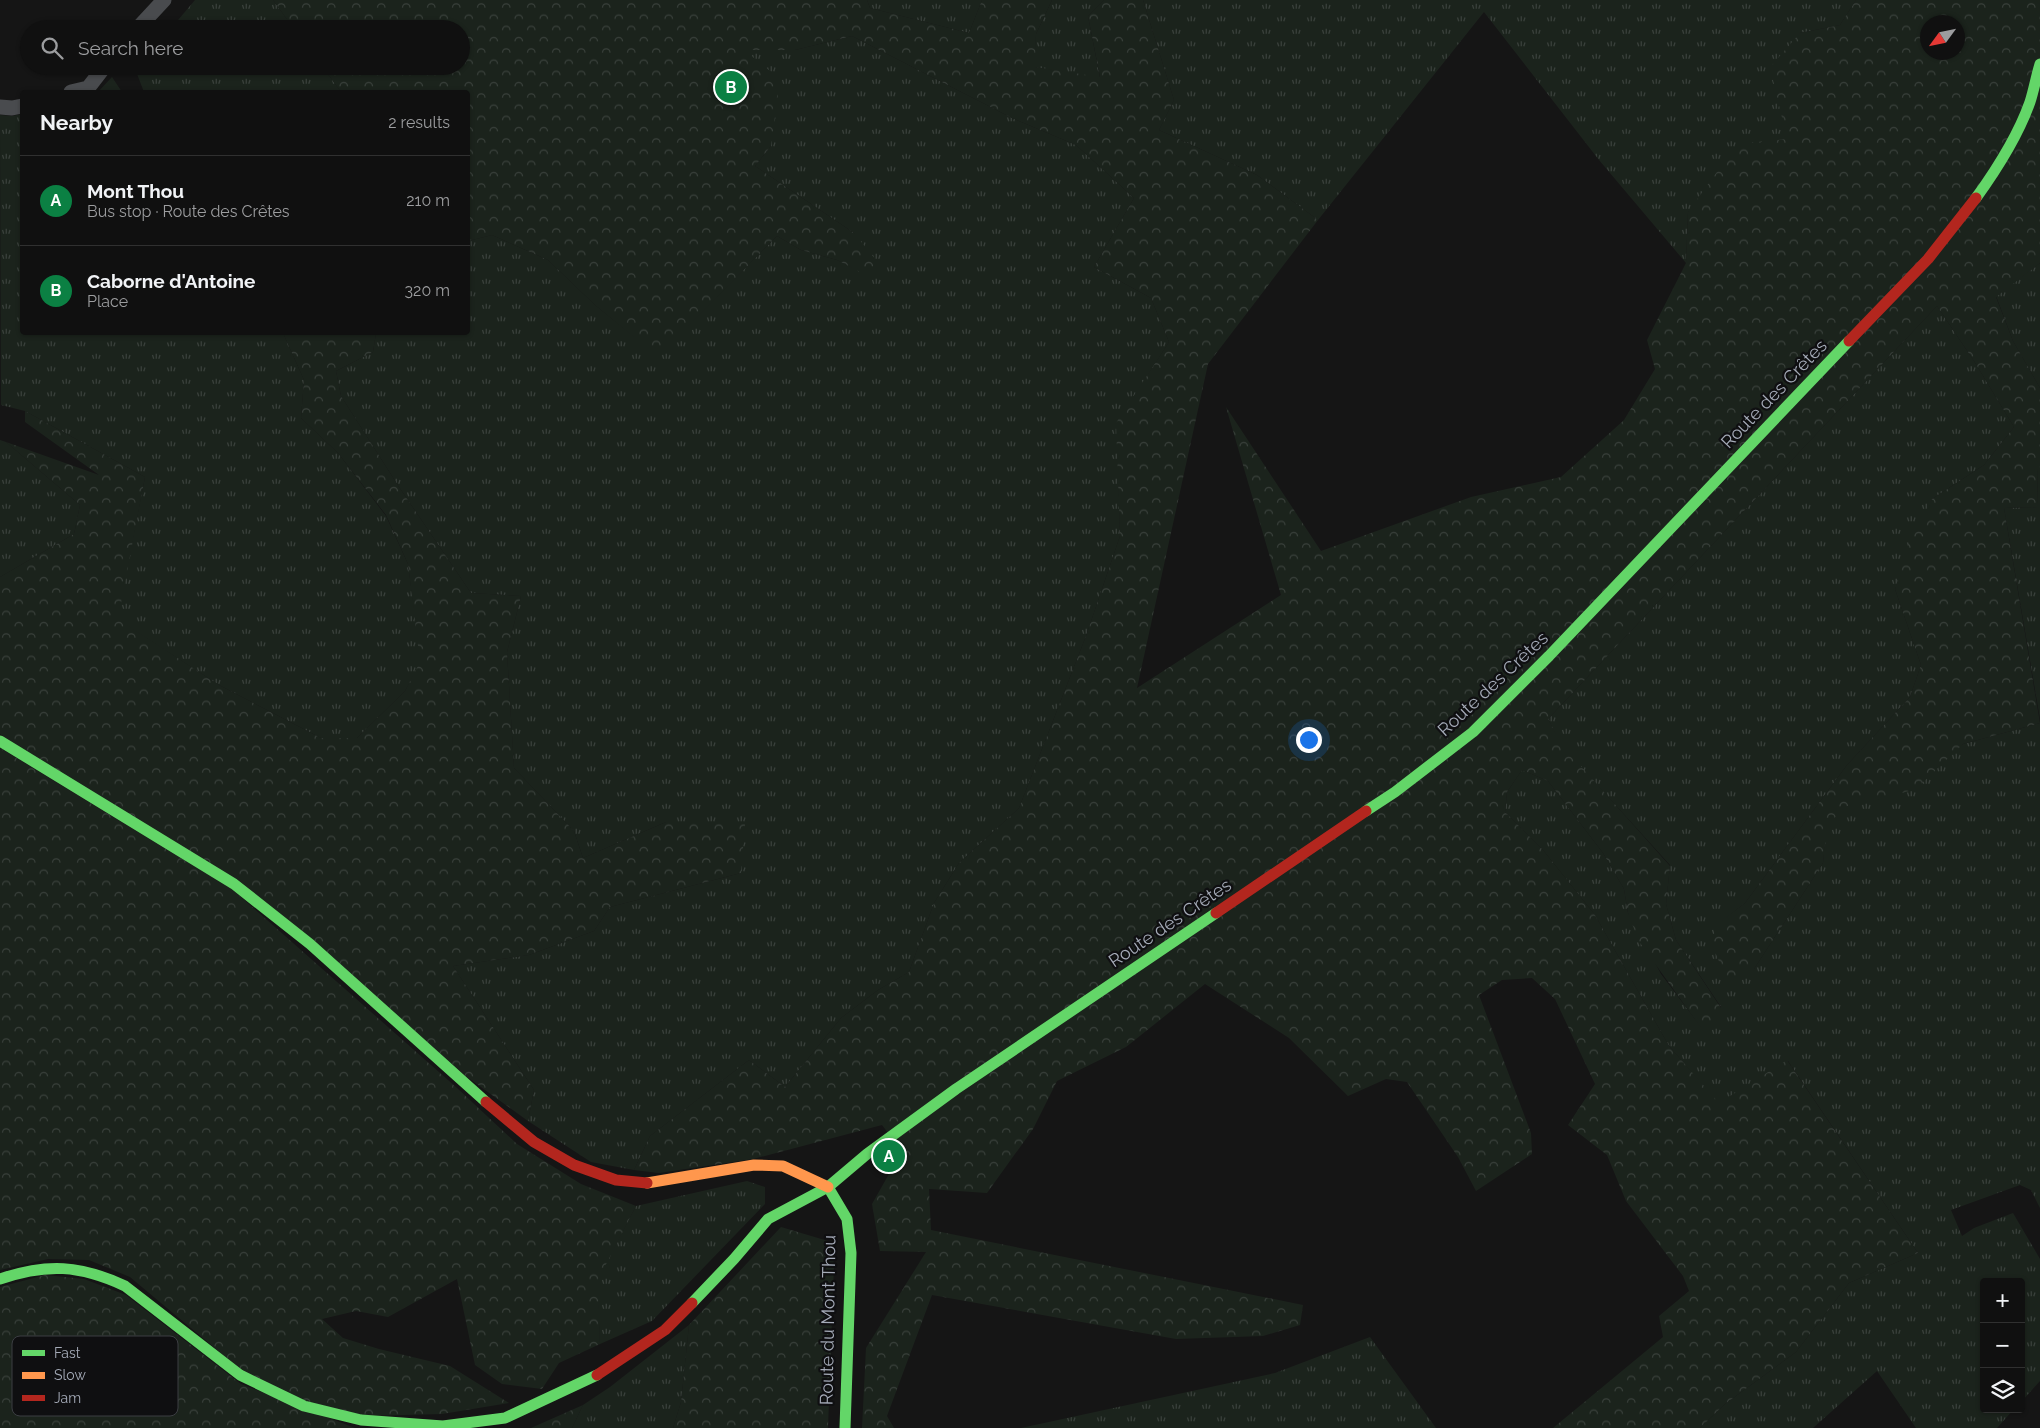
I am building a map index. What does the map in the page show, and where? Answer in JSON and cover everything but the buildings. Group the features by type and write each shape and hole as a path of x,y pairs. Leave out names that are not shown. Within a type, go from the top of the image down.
{"street":[{"path":"146,20 164,1"},
{"name":"Route des Crêtes","path":"0,1279 20,1270 52,1266 104,1275 125,1286 240,1375 304,1406 361,1420 442,1426 505,1418 604,1372 665,1330 734,1258 768,1219 828,1187 866,1154 956,1089 1395,792 1472,732 1556,649 1928,259 1967,212 2001,162 2029,104 2040,64"},
{"path":"80,90 88,88 98,75"},
{"path":"0,107 20,106"},
{"path":"0,741 234,884 310,944 455,1076 527,1136 574,1165 616,1180 654,1182 754,1165 783,1166 828,1187"},
{"name":"Route du Mont Thou","path":"828,1187 846,1219 851,1253 845,1428"}],"green space":[{"path":"195,0 273,0 287,20 178,20"},
{"path":"273,0 867,0 870,8 969,33 982,0 1052,0 1036,34 1035,67 1100,77 1088,16 1104,0 1143,0 1174,100 1159,130 1257,175 1318,220 1208,364 1137,688 1281,595 1226,407 1321,551 1471,497 1561,477 1624,420 1655,369 1647,340 1686,263 1688,212 1737,144 1787,139 1770,67 1800,33 1840,25 1856,0 2040,0 2040,263 1996,297 2013,341 2040,388 2040,467 2037,468 2038,507 2004,508 2040,723 1963,744 1916,789 1878,800 1854,800 1827,825 1823,863 1754,969 1728,983 1713,947 1715,926 1745,903 1847,765 1910,697 1921,665 1895,589 1910,540 1932,499 1984,465 2014,427 1974,361 1937,306 1548,719 1562,745 1670,866 1666,904 1676,940 1721,1008 1704,1032 1638,940 1628,913 1624,889 1603,853 1548,781 1522,770 1507,792 1505,812 1543,850 1595,915 1669,1046 1719,1103 1787,1060 1918,1253 1849,1283 1796,1352 1725,1404 1700,1428 1553,1428 1663,1337 1659,1316 1689,1291 1683,1276 1626,1201 1607,1155 1568,1125 1595,1084 1555,999 1532,978 1502,980 1479,995 1531,1133 1532,1154 1476,1191 1458,1157 1407,1082 1386,1079 1348,1096 1289,1038 1205,984 1126,1047 1057,1081 1033,1129 987,1193 929,1189 931,1230 1303,1305 1300,1325 1263,1336 1176,1339 932,1295 887,1416 894,1428 862,1428 866,1348 926,1252 880,1251 872,1204 902,1151 882,1125 753,1159 659,1173 634,1170 650,1136 749,1060 785,1087 841,1018 878,990 909,972 934,903 959,863 1019,808 1086,636 1120,536 1116,423 1169,342 1151,298 1094,267 1134,198 1076,145 1012,118 852,36 795,50 744,50 780,79 771,146 755,166 854,233 876,260 868,276 837,260 801,250 777,236 658,357 595,305 548,260 492,235 470,240 470,90 340,90 329,75 470,75 470,20 287,20"},
{"path":"867,0 982,0 969,33 870,8"},
{"path":"1052,0 1104,0 1088,16 1100,78 1034,67 1036,34"},
{"path":"1143,0 1856,0 1840,25 1800,33 1787,139 1688,212 1686,263 1599,160 1484,12 1318,220 1257,175 1159,130 1174,100"},
{"path":"852,36 1012,118 1076,145 1134,198 1094,267 1151,298 1169,342 1117,423 1120,536 1086,636 1019,808 959,863 934,903 909,972 878,990 841,1018 785,1087 749,1060 650,1136 634,1170 591,1162 528,1121 534,1090 453,966 529,955 594,931 610,907 741,873 666,822 583,858 574,831 514,768 507,652 521,596 471,593 399,487 341,396 336,371 373,352 376,335 470,335 470,240 492,235 548,260 595,305 658,356 777,236 801,250 837,260 868,275 854,233 755,166 771,146 743,50 795,50"},
{"path":"137,75 329,75 340,90 143,90"},
{"path":"112,77 121,90 100,90"},
{"path":"20,114 20,335 284,335 304,380 301,418 338,453 386,516 408,564 421,662 405,691 357,738 321,738 219,685 117,619 145,477 25,411 1,405 0,115"},
{"path":"2040,263 2040,388 2013,341 1996,296"},
{"path":"1937,306 1974,361 2014,427 1984,465 1932,499 1895,589 1921,665 1910,697 1847,765 1745,903 1716,926 1754,969 1823,863 1826,825 1854,799 1878,800 1963,744 2040,723 2040,1208 2031,1190 2020,1185 1951,1210 1962,1236 1974,1228 2013,1213 2040,1259 2040,1381 2025,1398 2025,1278 1980,1278 1980,1413 2010,1413 1997,1428 1916,1428 1877,1371 1813,1428 1700,1428 1725,1404 1796,1352 1849,1283 1918,1253 1788,1061 1719,1104 1669,1046 1595,915 1543,850 1505,812 1507,792 1522,770 1548,781 1603,853 1624,889 1628,913 1661,974 1704,1031 1721,1007 1676,940 1666,904 1670,865 1561,745 1548,719"},
{"path":"284,335 376,335 373,352 336,371 341,396 399,487 471,593 521,596 507,652 514,768 574,831 583,858 666,822 745,824 741,873 610,907 594,931 529,955 453,966 534,1090 528,1121 467,1077 311,940 0,734 0,577 74,534 80,505 6,442 99,475 25,422 25,411 145,477 118,619 219,685 321,738 357,738 405,691 420,662 408,564 386,515 338,453 301,418 304,380"},
{"path":"0,440 6,442 80,505 74,534 0,577"},
{"path":"2037,467 2040,467 2040,719 2004,508 2038,507"},
{"path":"0,748 233,890 457,1088 517,1144 581,1184 636,1206 598,1280 600,1344 559,1363 542,1389 502,1384 475,1365 457,1279 388,1317 356,1311 322,1319 343,1338 379,1349 450,1366 509,1403 442,1414 364,1416 301,1400 241,1370 130,1277 89,1260 48,1259 0,1270"},
{"path":"747,1181 765,1187 765,1204 652,1321 600,1344 597,1280 636,1206"},
{"path":"781,1227 828,1241 834,1263 828,1428 673,1428 681,1402 689,1325"},
{"path":"45,1275 84,1279 126,1295 241,1384 355,1428 0,1428 0,1287"},
{"path":"689,1325 681,1402 673,1428 572,1428 583,1405 610,1387"},
{"path":"1370,1337 1436,1428 1021,1428 1275,1373"},
{"path":"583,1405 572,1428 531,1428"}],"traffic: fast":[{"path":"1976,198 2013,140 2030,102 2040,64"},
{"path":"1366,811 1395,792 1473,732 1549,656 1849,341"},
{"path":"0,741 234,884 310,944 486,1102"},
{"path":"692,1303 734,1259 768,1219 828,1187 867,1154 956,1089 1216,913"},
{"path":"828,1187 847,1219 851,1253 845,1428"},
{"path":"0,1279 33,1270 48,1269 78,1270 109,1279 125,1286 240,1375 304,1406 361,1420 443,1426 505,1418 597,1375"}],"traffic: slow":[{"path":"647,1183 754,1165 783,1166 828,1187"}],"traffic: jam":[{"path":"1849,341 1928,259 1976,198"},
{"path":"1216,913 1366,811"},
{"path":"486,1102 534,1142 574,1165 616,1180 647,1183"},
{"path":"597,1375 665,1330 692,1303"}],"place":[{"name":"Caborne d'Antoine","path":"731,87"},
{"name":"Mont Thou","path":"889,1156"}]}
